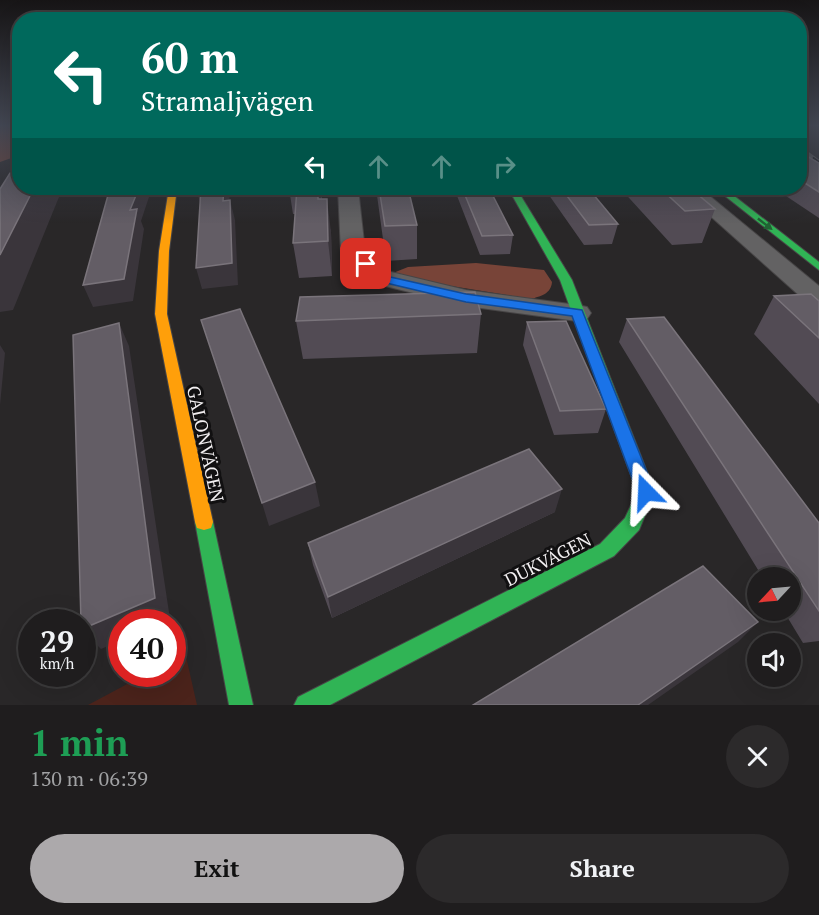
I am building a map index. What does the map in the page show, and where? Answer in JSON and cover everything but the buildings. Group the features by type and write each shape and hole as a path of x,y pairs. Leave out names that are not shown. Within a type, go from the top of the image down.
{"street":[{"name":"GALONVÄGEN","path":"172,195 162,264 161,314 241,705"},
{"path":"349,195 353,253 382,278 466,298 577,313"},
{"name":"DUKVÄGEN","path":"306,705 607,550 632,524 646,492 566,280 516,195"},
{"path":"697,195 819,299"},
{"path":"728,195 819,267"},
{"path":"749,195 784,221"}],"shaded area":[{"path":"0,158 12,158 0,162"},
{"path":"476,263 544,270 552,282 551,286 545,294 531,299 414,280 393,273 408,267"},
{"path":"186,656 197,705 88,705 122,687 186,687"}],"railway":[{"path":"813,158 819,162"}],"traffic: fast":[{"path":"306,705 607,550 632,524 646,492 566,280 516,195"},
{"path":"728,195 819,267"},
{"path":"204,522 241,705"}],"traffic: slow":[{"path":"172,195 164,251 161,314 204,522"}],"route":[{"path":"366,264 382,278 466,298 577,313 646,492"}]}
